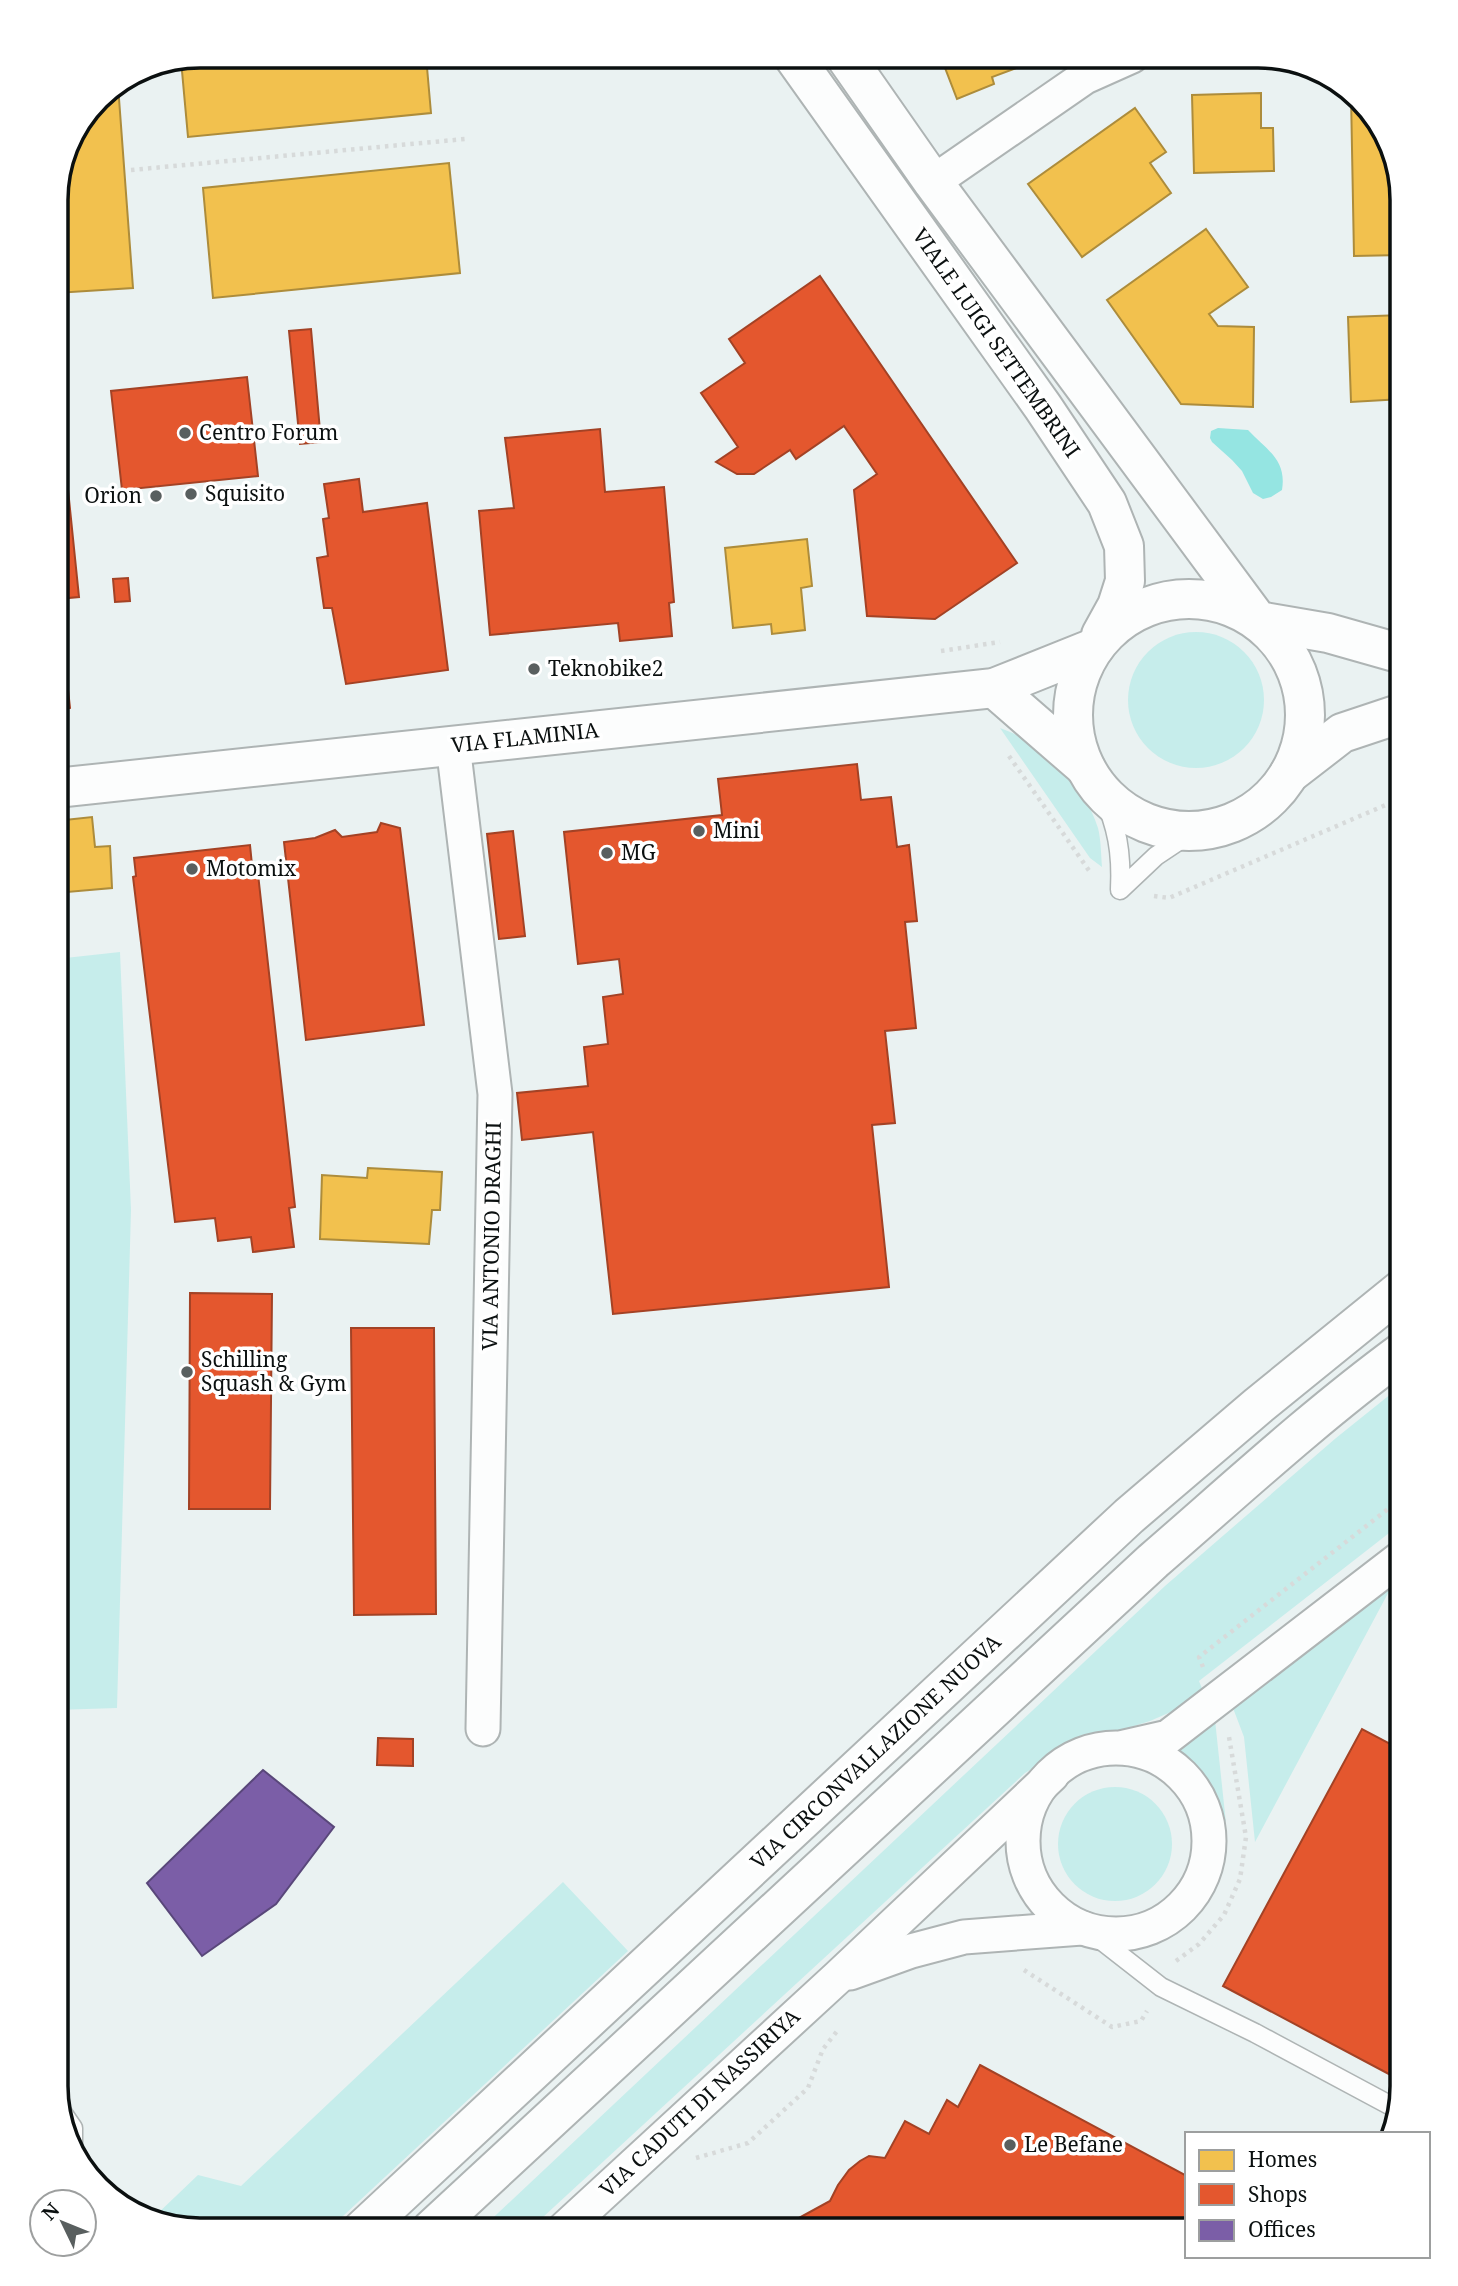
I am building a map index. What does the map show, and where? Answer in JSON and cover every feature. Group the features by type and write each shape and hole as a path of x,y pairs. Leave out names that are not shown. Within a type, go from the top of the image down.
{"main road":[{"name":"VIALE LUIGI SETTEMBRINI","path":"802,69 1043,407 1107,503 1124,546 1125,580 1117,606 1094,648"},
{"name":"VIALE LUIGI SETTEMBRINI","path":"854,69 933,182 1258,621"},
{"name":"VIA FLAMINIA","path":"994,688 1125,812 1152,825 1181,831 1210,829 1235,822 1256,810 1275,794 1300,751 1306,724 1305,696 1297,669 1283,645 1258,621 1228,605 1191,598 1154,604 1120,621 1094,648 1082,669 1075,691 1075,737 1093,780"},
{"name":"VIA FLAMINIA","path":"1258,621 1390,647"},
{"name":"VIA FLAMINIA","path":"69,787 994,688 1094,648"},
{"name":"VIA FLAMINIA","path":"1289,774 1342,733 1390,717"},
{"name":"VIA CIRCONVALLAZIONE NUOVA","path":"376,2217 1129,1516 1259,1405 1390,1299"},
{"path":"445,2217 1153,1561 1269,1460 1390,1361"}],"street":[{"path":"933,182 1086,77 1104,69"},
{"name":"VIA ANTONIO DRAGHI","path":"453,745 495,1094 484,1729"},
{"name":"VIA CADUTI DI NASSIRIYA","path":"577,2217 1052,1775 1080,1756 1091,1752 1168,1737 1390,1566"},
{"name":"VIA CADUTI DI NASSIRIYA","path":"838,1977 911,1951 964,1937 1085,1929 1119,1935 1142,1931 1163,1922 1182,1907 1196,1889 1209,1850 1206,1816 1199,1799 1186,1780 1169,1765 1137,1751 1116,1749"},
{"name":"VIA CADUTI DI NASSIRIYA","path":"1052,1775 1037,1794 1027,1815 1023,1839 1026,1862 1033,1884 1045,1902 1064,1918 1085,1929"}],"lane":[{"path":"1093,780 1115,822 1121,857 1120,890 1156,856 1177,842 1210,829"},
{"path":"1085,1929 1161,1987 1255,2033 1388,2104"}],"path":[{"path":"131,170 465,139"},
{"path":"1004,749 1091,873"},
{"path":"1146,895 1169,898 1390,803"},
{"path":"1206,1675 1199,1657 1390,1507"},
{"path":"1175,1962 1199,1944 1224,1915 1240,1879 1246,1837 1228,1729"},
{"path":"1013,1967 1024,1969 1112,2027 1141,2021 1151,2006"},
{"path":"690,2160 748,2143 808,2088 823,2049 840,2027"}],"shaded area":[{"path":"1196,632 1222,637 1244,652 1259,674 1264,700 1259,726 1244,748 1222,763 1196,768 1170,763 1148,748 1133,726 1128,700 1133,674 1148,652 1170,637"},
{"path":"1000,728 1031,743 1046,754 1072,781 1092,812 1098,828 1102,867 1090,858"},
{"path":"120,952 131,1210 117,1708 68,1710 69,958"},
{"path":"1390,1395 1390,1532 1199,1681 1203,1691 1180,1708 1150,1721 1067,1747 1025,1773 543,2217 494,2217 1165,1586"},
{"path":"1390,1585 1255,1842 1244,1737 1233,1708"},
{"path":"1215,1720 1226,1823 1206,1784 1176,1753"},
{"path":"1115,1787 1137,1791 1156,1803 1168,1822 1172,1844 1168,1866 1156,1885 1137,1897 1115,1901 1093,1897 1074,1885 1062,1866 1058,1844 1062,1822 1074,1803 1093,1791"},
{"path":"563,1882 628,1951 342,2217 192,2217 160,2211 198,2175 241,2186"}],"water":[{"path":"1218,428 1248,430 1278,463 1283,480 1282,490 1263,499 1253,493 1242,471 1212,442 1211,431"}],"building: Homes":[{"path":"427,68 431,113 188,137 182,69"},
{"path":"945,69 1014,69 992,77 994,84 957,99"},
{"path":"1261,93 1261,128 1273,128 1274,171 1194,173 1192,95"},
{"path":"119,97 133,288 69,292 69,183 73,166 86,134 101,113"},
{"path":"1351,107 1367,127 1383,158 1390,200 1390,255 1354,256"},
{"path":"1135,108 1166,152 1150,163 1171,193 1082,257 1028,184"},
{"path":"449,163 460,273 213,298 203,188"},
{"path":"1206,229 1248,287 1209,314 1218,326 1254,327 1253,407 1181,404 1107,300"},
{"path":"1390,315 1390,400 1351,402 1348,317"},
{"path":"807,539 812,586 801,588 805,630 772,634 771,624 733,628 725,548"},
{"path":"92,817 95,847 110,846 112,888 69,892 69,820"},
{"path":"368,1168 442,1172 440,1210 432,1210 429,1244 320,1239 322,1175 367,1178"}],"building: Shops":[{"path":"820,276 1017,563 935,619 867,616 854,490 877,474 844,426 796,459 790,450 754,474 737,474 716,462 738,447 701,393 745,363 729,339"},
{"path":"311,329 321,442 300,444 289,331"},
{"name":"Centro Forum","path":"247,377 258,476 122,490 111,391"},
{"path":"600,429 605,492 664,487 674,602 669,603 672,636 620,641 618,623 490,635 479,511 514,508 505,438"},
{"path":"359,479 363,512 427,503 448,670 346,684 332,608 324,608 317,558 328,556 323,519 329,518 324,484"},
{"path":"69,498 79,597 69,598"},
{"path":"128,578 130,601 115,602 113,579"},
{"path":"857,764 861,800 891,797 897,847 909,845 917,921 905,922 916,1028 885,1031 895,1123 872,1125 889,1287 613,1314 593,1132 522,1140 517,1093 588,1086 584,1047 608,1044 603,997 623,994 619,959 578,964 564,832 722,815 718,779"},
{"path":"381,823 400,828 424,1025 306,1040 284,842 315,838 335,830 342,837 377,832"},
{"path":"513,831 525,936 499,939 487,834"},
{"path":"250,845 252,865 257,865 295,1207 289,1208 294,1247 253,1252 251,1237 218,1241 215,1218 175,1222 133,877 136,876 134,858"},
{"path":"190,1293 272,1294 270,1509 189,1509"},
{"path":"351,1328 434,1328 436,1614 354,1615"},
{"path":"1362,1729 1390,1744 1390,2075 1223,1986"},
{"path":"378,1738 413,1739 413,1766 377,1765"},
{"name":"Le Befane","path":"980,2065 1185,2175 1185,2218 800,2218 830,2201 849,2170 860,2161 869,2156 885,2158 905,2121 929,2134 947,2100 958,2107"}],"building: Offices":[{"path":"263,1770 334,1827 276,1904 202,1956 147,1883"}],"place":[{"name":"Centro Forum","path":"185,433"},
{"name":"Squisito","path":"191,494"},
{"name":"Orion","path":"156,496"},
{"name":"Teknobike2","path":"534,669"},
{"name":"Mini","path":"699,831"},
{"name":"MG","path":"607,853"},
{"name":"Motomix","path":"192,869"},
{"name":"Schilling Squash & Gym","path":"187,1372"},
{"name":"Le Befane","path":"1010,2145"}]}
